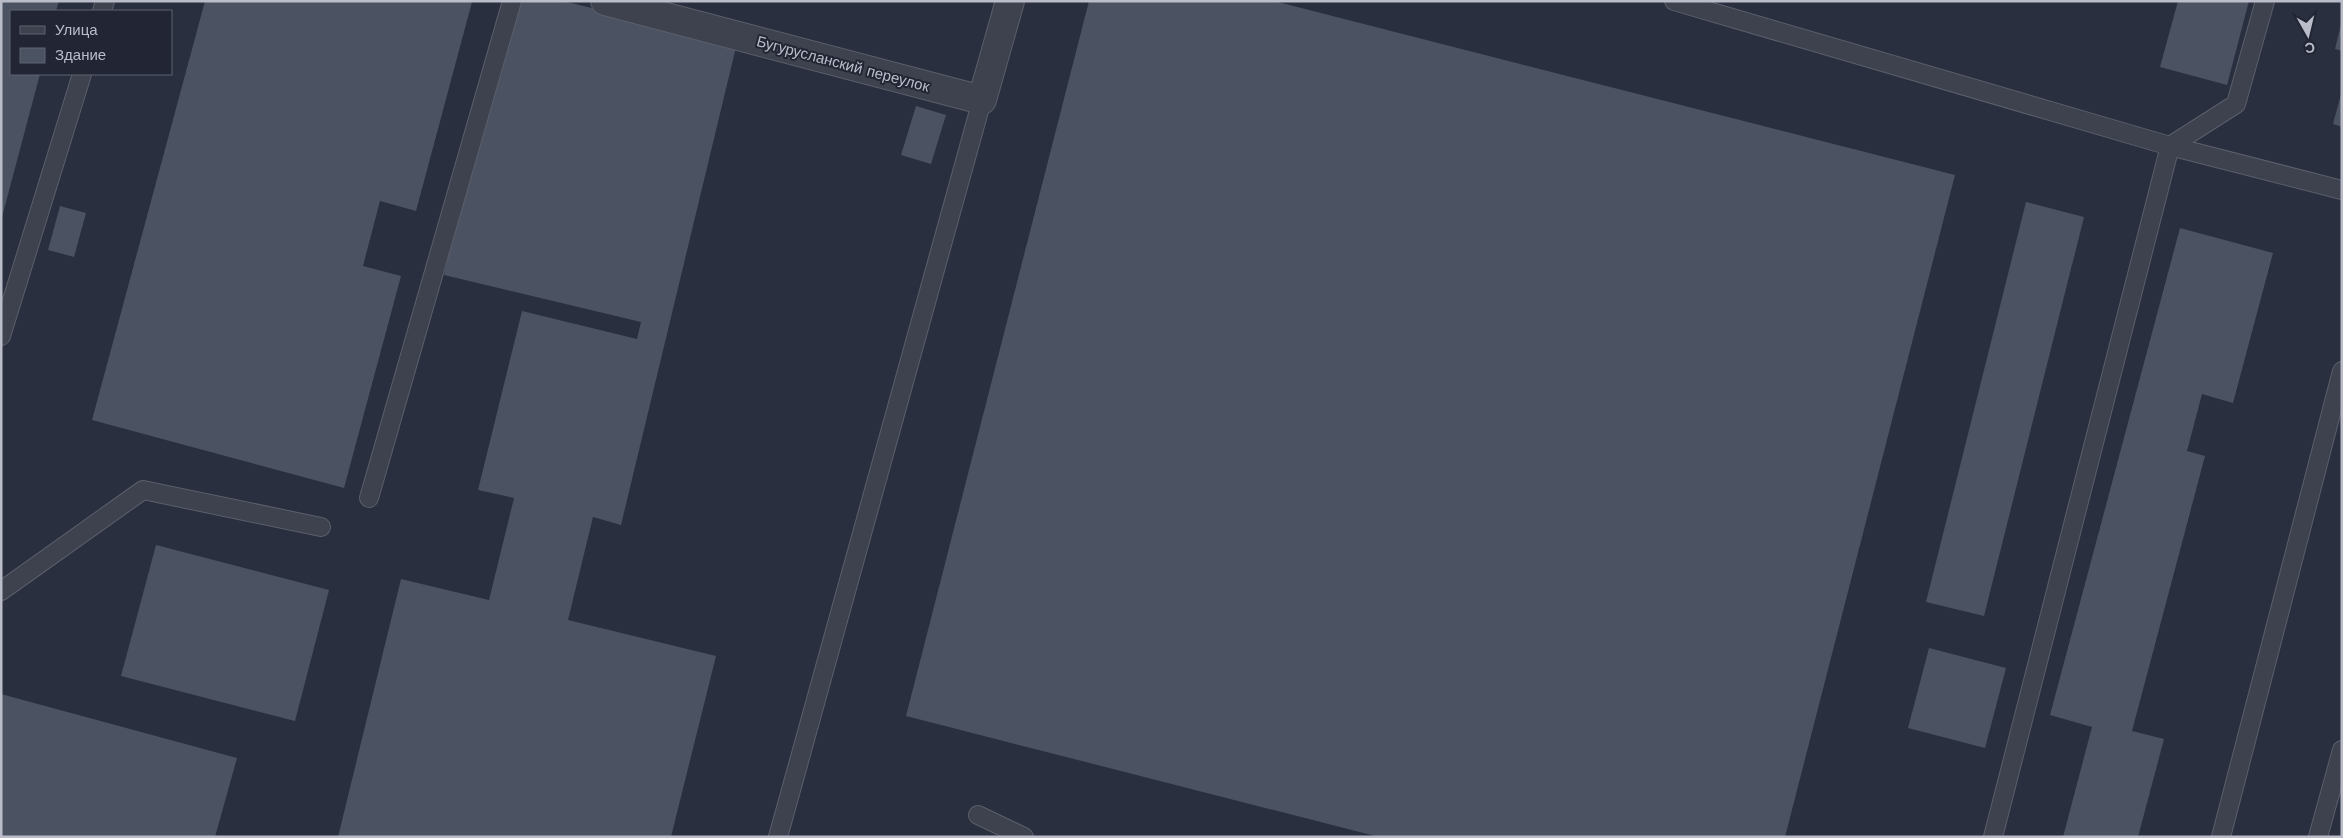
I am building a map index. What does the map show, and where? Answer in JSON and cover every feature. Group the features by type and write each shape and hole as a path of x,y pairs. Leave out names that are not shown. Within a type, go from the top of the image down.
{"street":[{"name":"Бугурусланский переулок","path":"605,1 982,100"},
{"path":"982,100 1010,1"}],"lane":[{"path":"369,498 512,1"},
{"path":"1674,1 2170,146 2342,190"},
{"path":"1993,837 2170,146 2236,104 2265,1"},
{"path":"1,336 82,75"},
{"path":"778,837 982,100"},
{"path":"2220,837 2342,371"},
{"path":"1,591 143,490 321,528"},
{"path":"2318,837 2342,750"},
{"path":"978,815 1024,837"}],"building":[{"path":"1,1 59,1 56,10 10,10 10,75 40,75 2,217"},
{"path":"205,1 472,2 416,211 380,201 363,266 401,276 344,488 92,420"},
{"path":"510,1 563,1 737,43 621,525 593,517 568,620 716,656 671,837 338,837 401,579 489,600 514,498 478,490 522,311 637,339 641,322 444,275"},
{"path":"1089,1 1274,1 1955,175 1785,837 1379,837 906,716"},
{"path":"2178,1 2249,1 2227,85 2160,67"},
{"path":"2342,24 2342,51 2335,49"},
{"path":"2342,94 2342,127 2333,124"},
{"path":"916,106 946,115 931,164 901,155"},
{"path":"2026,202 2084,217 1984,616 1926,602"},
{"path":"60,206 86,213 74,257 48,250"},
{"path":"2180,228 2273,253 2233,403 2202,394 2187,451 2205,456 2132,731 2164,739 2138,837 2063,837 2092,727 2050,715"},
{"path":"156,545 329,590 295,721 121,676"},
{"path":"1929,648 2006,668 1985,748 1908,728"},
{"path":"1,694 237,758 215,837 1,837"}]}
